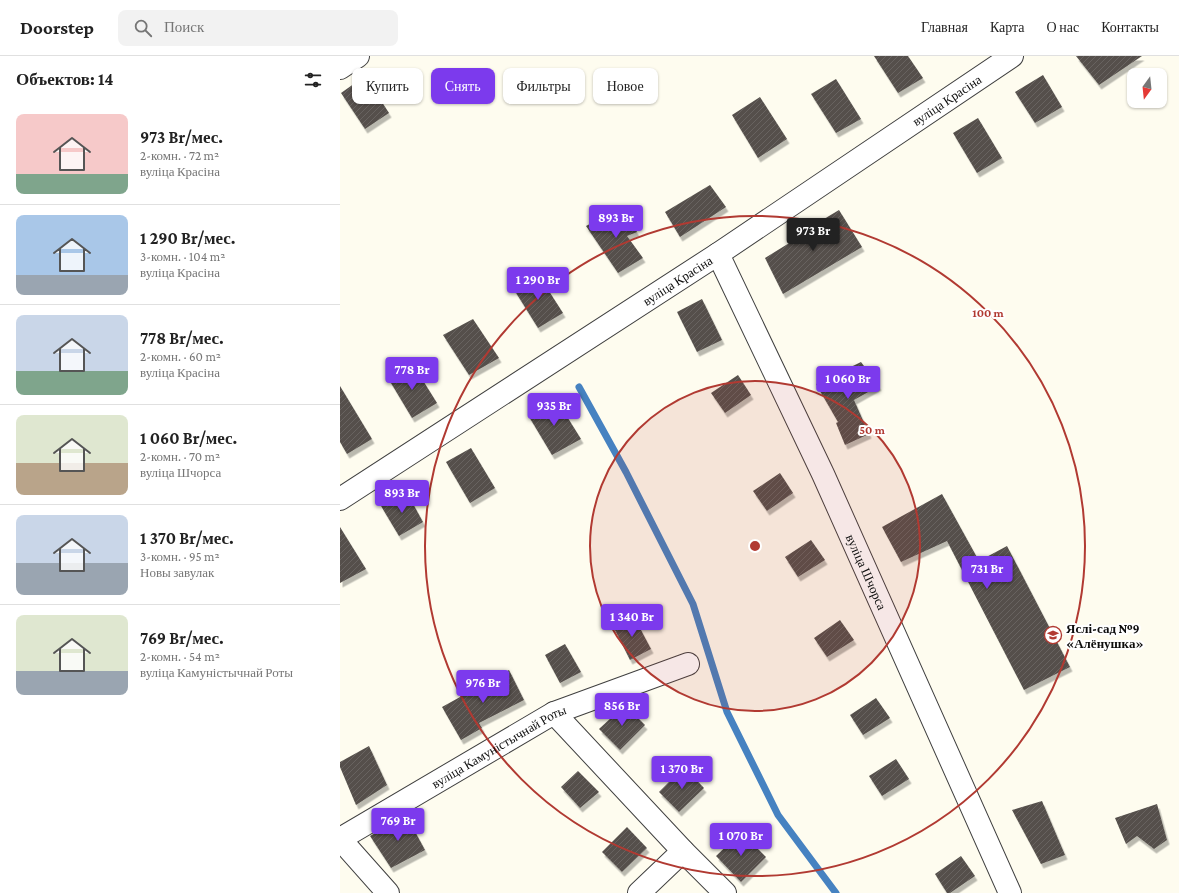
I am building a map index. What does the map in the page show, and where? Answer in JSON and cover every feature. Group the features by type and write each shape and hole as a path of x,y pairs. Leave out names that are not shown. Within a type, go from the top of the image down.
{"street":[{"path":"340,68 358,56"},
{"name":"вуліца Красіна","path":"340,499 718,254 1012,56"},
{"name":"вуліца Шчорса","path":"718,254 824,474 1010,893"},
{"name":"вуліца Камуністычнай Роты","path":"340,839 554,713 688,664"},
{"path":"554,713 682,851 725,893"},
{"path":"340,839 388,893"},
{"path":"639,893 682,851"}],"building":[{"path":"874,56 908,56 923,78 898,93"},
{"path":"1076,56 1142,56 1099,85"},
{"path":"1043,75 1062,107 1035,123 1015,92"},
{"path":"836,79 861,119 836,133 811,94"},
{"path":"352,85 352,104 383,104 389,113 365,129 341,93"},
{"path":"760,97 787,139 758,158 732,115"},
{"path":"978,118 1002,158 977,173 953,133"},
{"path":"710,185 726,207 680,237 665,212"},
{"path":"622,207 637,232 627,236 643,258 618,273 586,226"},
{"path":"839,210 862,247 783,294 765,258 820,224 819,222"},
{"path":"538,274 563,313 538,328 513,288"},
{"path":"702,299 722,340 697,352 677,312"},
{"path":"473,319 499,358 469,375 443,335"},
{"path":"861,362 879,386 854,400 869,434 845,445 836,423 838,422 816,384"},
{"path":"412,363 437,403 412,418 388,378"},
{"path":"738,375 751,395 725,413 711,393"},
{"path":"340,386 372,439 347,454 340,442"},
{"path":"556,399 581,439 552,455 528,415"},
{"path":"471,448 495,488 470,503 446,462"},
{"path":"780,473 793,493 767,511 753,491"},
{"path":"406,491 423,522 399,536 381,506"},
{"path":"942,494 979,561 1007,546 1070,667 1024,690 947,541 901,562 882,527"},
{"path":"340,527 366,569 340,583"},
{"path":"811,540 825,560 798,577 785,557"},
{"path":"633,615 651,649 630,660 613,626"},
{"path":"840,620 854,640 827,657 814,638"},
{"path":"565,644 581,672 560,683 545,655"},
{"path":"509,670 524,700 479,723 482,728 461,740 442,707"},
{"path":"876,698 890,718 863,735 850,715"},
{"path":"625,705 645,725 620,750 599,729"},
{"path":"369,746 387,785 356,805 340,767 340,762"},
{"path":"896,759 909,779 882,796 869,776"},
{"path":"684,767 704,788 679,812 659,792"},
{"path":"578,771 599,792 580,808 561,787"},
{"path":"1042,801 1065,855 1041,864 1012,810"},
{"path":"1157,804 1167,840 1154,849 1137,836 1126,844 1115,818"},
{"path":"406,815 425,850 391,868 370,836"},
{"path":"627,827 647,848 622,872 602,852"},
{"path":"741,832 766,857 741,882 716,856"},
{"path":"961,856 975,876 950,893 947,893 935,874"}],"waterway":[{"path":"579,387 626,472 693,604 727,712 778,815 836,893"}],"place":[{"name":"Яслі-сад №9 «Алёнушка»","path":"1053,635"}]}
